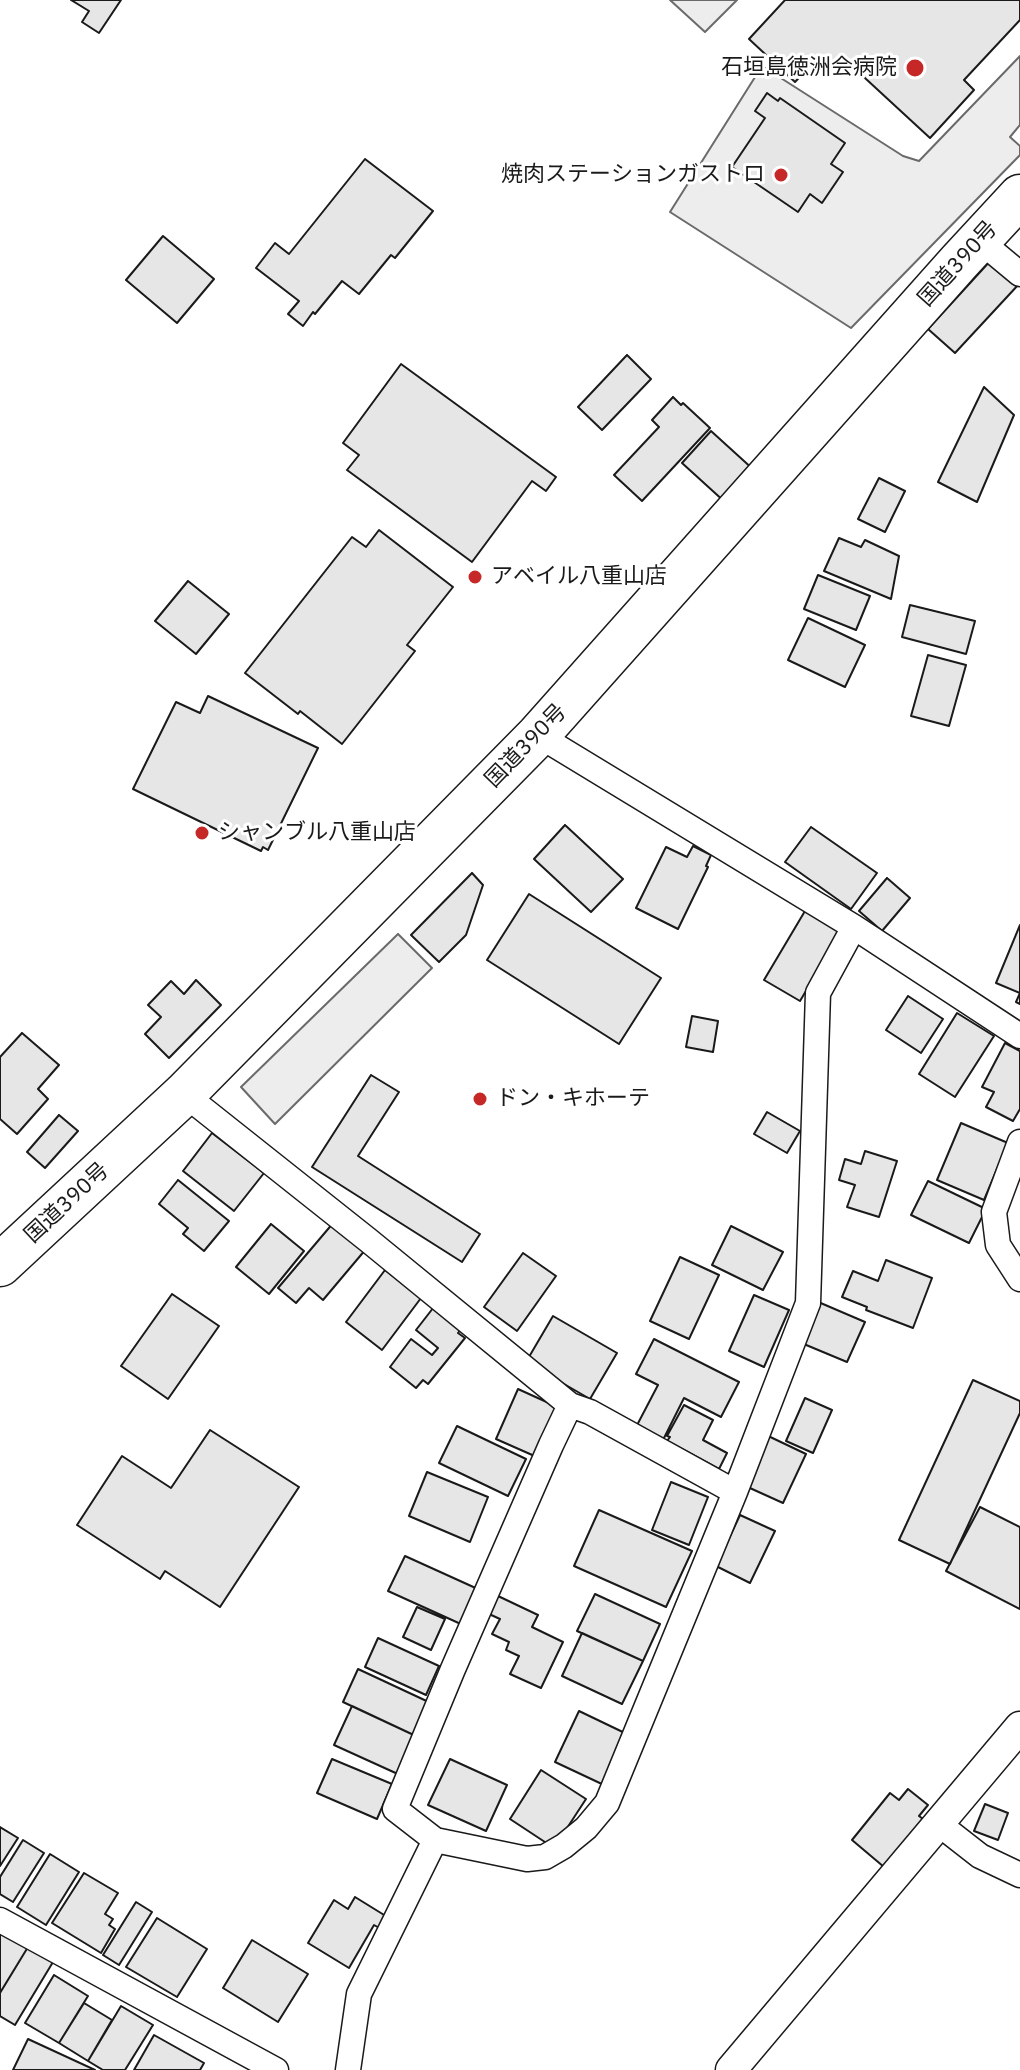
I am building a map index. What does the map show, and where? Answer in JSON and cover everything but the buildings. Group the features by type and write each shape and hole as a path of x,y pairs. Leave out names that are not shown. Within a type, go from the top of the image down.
{"highway":[{"name":"国道390号","path":"0,1265 184,1094 538,735 1020,196"}],"street":[{"path":"979,240 1020,274"},
{"path":"538,735 854,927 1020,1036"},
{"path":"570,1405 453,1669 395,1809 435,1840 527,1859 545,1857 564,1846 586,1828 607,1803 735,1492 808,1303 818,993 854,927"},
{"path":"184,1094 570,1405 590,1412 735,1492"},
{"path":"1020,1142 994,1212 998,1245 1020,1279"},
{"path":"731,2070 1020,1727"},
{"path":"939,1824 980,1856 1020,1875"},
{"path":"348,2070 359,1994 435,1840"},
{"path":"0,1920 276,2070"}],"shaded area":[{"path":"670,0 737,0 705,32"},
{"path":"1020,56 1020,125 1010,137 1020,146 1020,155 851,328 670,212 762,66 903,156 919,161"},
{"path":"398,934 432,968 275,1124 241,1087"}],"place":[{"name":"石垣島徳洲会病院","path":"915,68"},
{"name":"焼肉ステーションガストロ","path":"781,175"},
{"name":"アベイル八重山店","path":"475,577"},
{"name":"シャンブル八重山店","path":"202,833"},
{"name":"ドン・キホーテ","path":"480,1099"}]}
